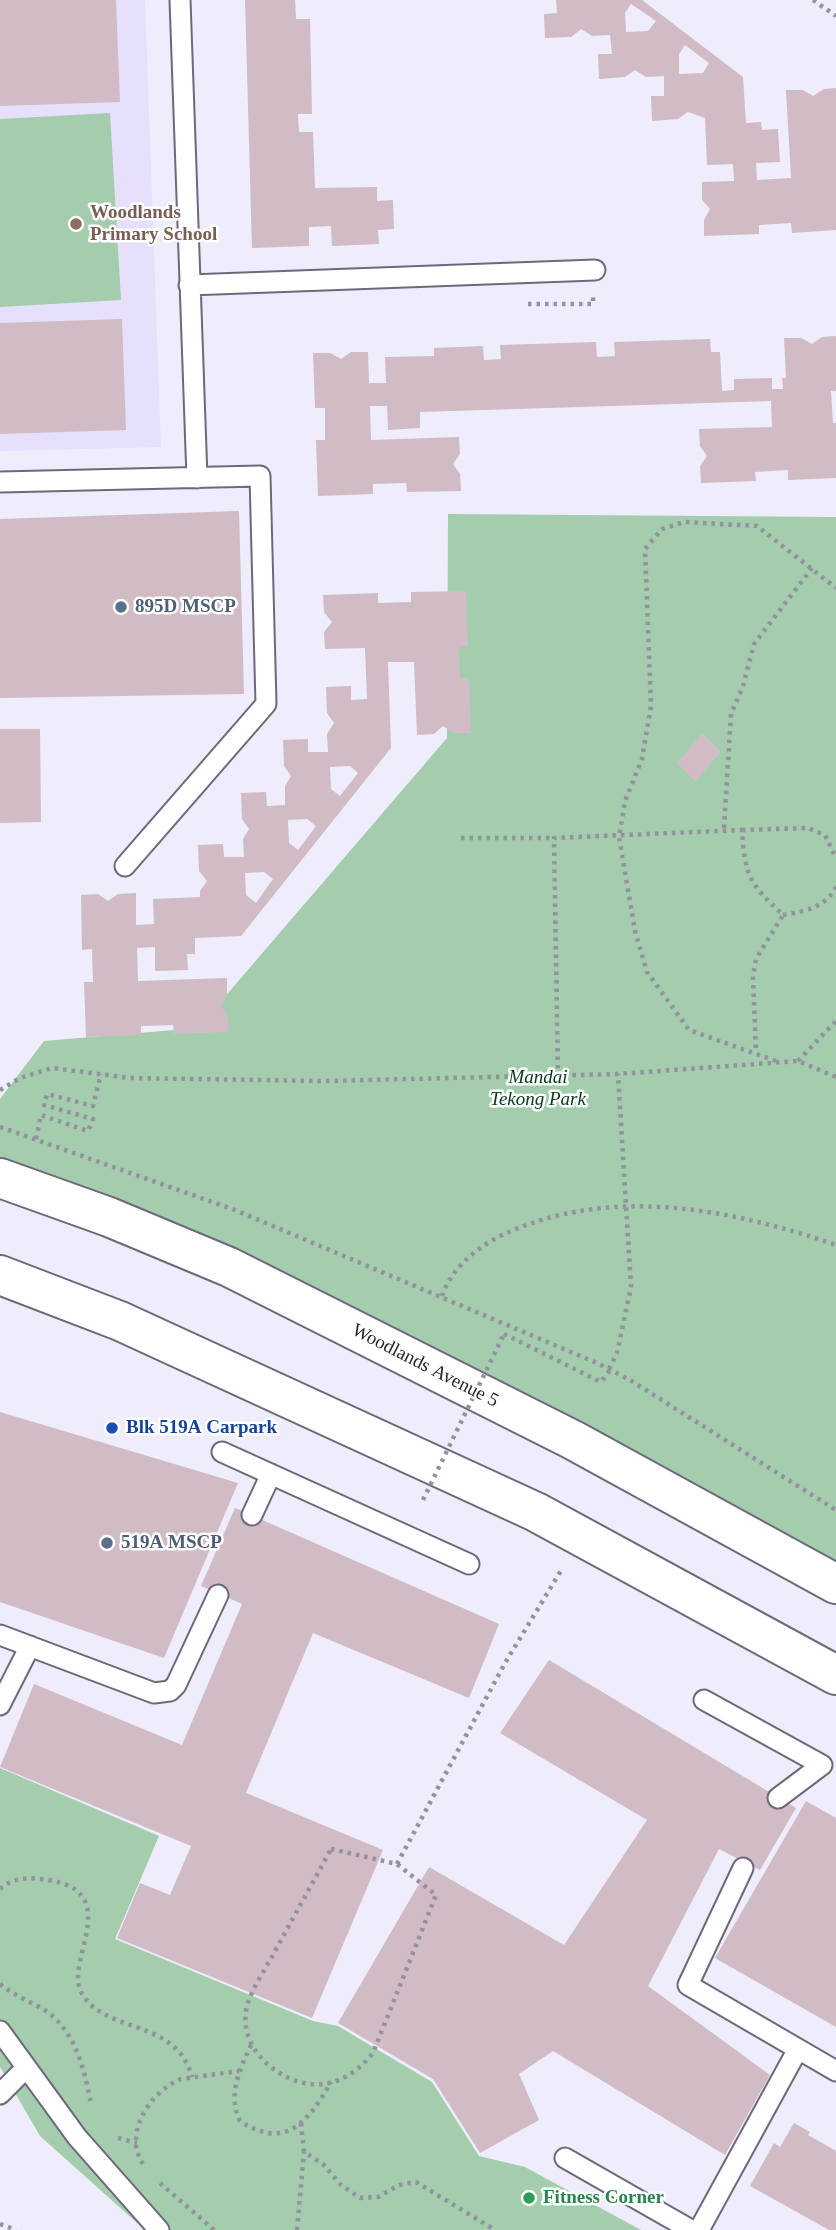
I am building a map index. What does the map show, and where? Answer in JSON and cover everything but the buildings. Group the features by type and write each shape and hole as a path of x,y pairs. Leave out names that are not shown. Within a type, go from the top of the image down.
{"main road":[{"name":"Woodlands Avenue 5","path":"0,1178 109,1216 229,1267 558,1432 836,1584"},
{"path":"0,1275 120,1321 536,1512 836,1675"}],"lane":[{"path":"180,0 197,478"},
{"path":"189,285 595,270"},
{"path":"0,482 260,476 266,705 125,866"},
{"path":"222,1452 469,1564"},
{"path":"252,1515 271,1474"},
{"path":"0,1635 154,1693 163,1693 176,1685 218,1595"},
{"path":"0,1705 30,1646"},
{"path":"704,1700 822,1765 778,1798"},
{"path":"743,1868 688,1985 836,2071"},
{"path":"0,2031 76,2137 159,2230"},
{"path":"699,2230 798,2049"},
{"path":"0,2094 26,2068"},
{"path":"565,2158 691,2230"}],"path":[{"path":"813,0 836,16"},
{"path":"779,1062 689,1030 647,972 635,930 619,837 625,801 642,758 651,706 645,548 662,529 684,522 757,526 836,588"},
{"path":"724,828 731,714 743,686 754,644 812,568"},
{"path":"461,838 619,837 724,828 808,828 825,835 836,858"},
{"path":"742,830 744,856 753,888 783,915"},
{"path":"554,838 558,1077"},
{"path":"756,1053 753,976 756,959 783,915 810,910 830,899 836,887"},
{"path":"798,1061 836,1021"},
{"path":"0,1090 20,1078 51,1068 130,1078 324,1082 558,1077 798,1061 836,1077"},
{"path":"36,1140 41,1115 88,1132 93,1119 44,1105 47,1094 93,1106 101,1074"},
{"path":"423,1500 504,1334 601,1382 617,1353 631,1287 618,1074"},
{"path":"0,1127 235,1210 609,1369 836,1510"},
{"path":"442,1296 447,1280 472,1254 497,1237 564,1213 624,1204 714,1213 772,1223 836,1245"},
{"path":"397,1864 505,1663 559,1576"},
{"path":"331,1849 397,1864 436,1895 373,2053 363,2066 346,2078 331,2082 306,2083 276,2072 259,2057 251,2044 247,2031 248,2002 331,1849"},
{"path":"0,1889 18,1879 36,1878 66,1885 76,1894 84,1902 89,1919 86,1946 77,1973 81,1992 105,2015 138,2026 167,2041 184,2057 192,2077"},
{"path":"0,1984 46,2011 69,2035 77,2050 96,2114"},
{"path":"251,2044 239,2071 234,2102 240,2121 260,2133 281,2134 301,2123 319,2103 331,2082"},
{"path":"145,2167 139,2159 139,2121 151,2101 173,2082 239,2071"},
{"path":"297,2230 304,2152 301,2123"},
{"path":"113,2134 137,2143"},
{"path":"304,2152 323,2164 341,2185 360,2198 378,2197 399,2185 416,2182 495,2230"},
{"path":"151,2176 214,2230"},
{"path":"0,2224 16,2230"}],"shaded area":[{"name":"Woodlands Primary School","path":"0,0 145,0 161,447 0,451"}],"green space":[{"path":"110,113 121,300 0,307 0,119"},
{"name":"Mandai Tekong Park","path":"448,514 836,517 836,1583 0,1176 0,1099 44,1041 198,1028 447,738"},
{"path":"0,1768 159,1836 115,1939 313,2021 338,2026 432,2082 479,2156 525,2167 641,2230 145,2230 40,2136 0,2067"}],"place":[{"name":"Woodlands Primary School","path":"76,224"},
{"name":"895D MSCP","path":"121,607"},
{"name":"Blk 519A Carpark","path":"112,1428"},
{"name":"519A MSCP","path":"107,1543"},
{"name":"Fitness Corner","path":"529,2198"}]}
